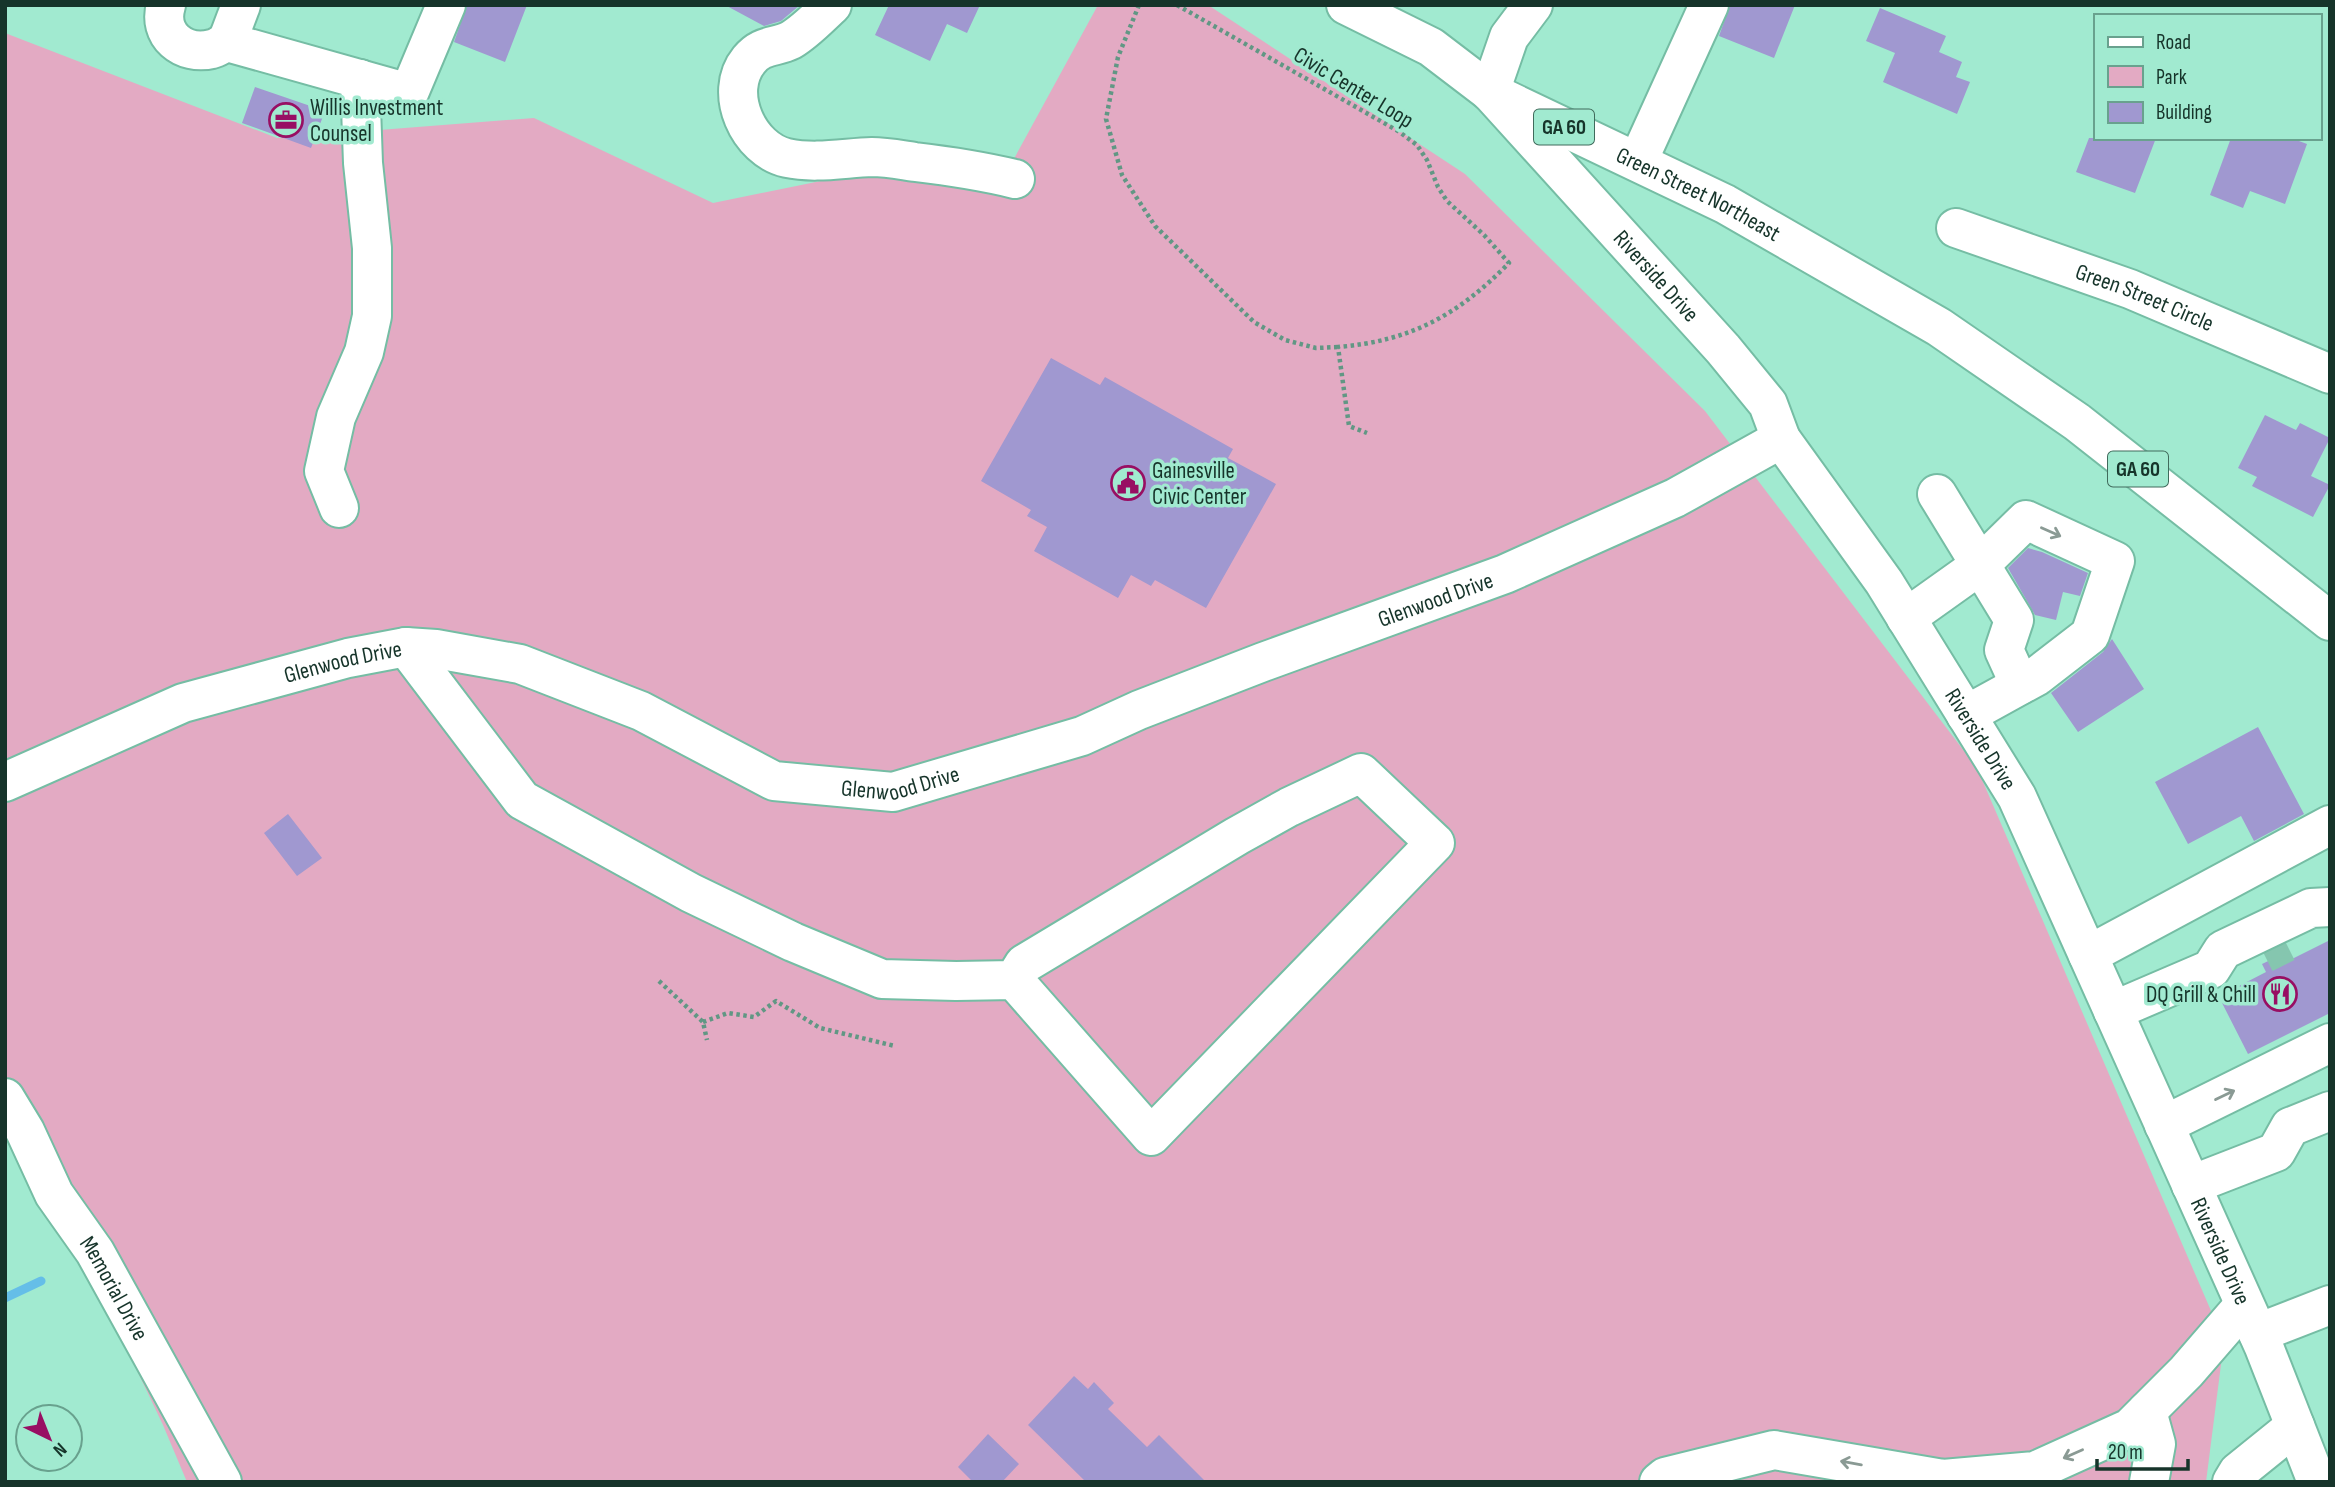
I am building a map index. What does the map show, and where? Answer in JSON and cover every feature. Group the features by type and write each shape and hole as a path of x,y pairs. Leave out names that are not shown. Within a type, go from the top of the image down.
{"main road":[{"path":"227,42 241,5"},
{"path":"164,11 166,33 186,48 210,50 227,42 409,93 446,5"},
{"path":"832,5 790,40 759,50 747,63 737,90 745,124 760,146 785,158 814,161 874,157 982,170 1015,179"},
{"name":"Green Street Northeast","path":"1346,5 1431,47 1490,92 1725,204 1939,327 2077,422 2330,621"},
{"path":"1490,92 1509,37 1533,5"},
{"path":"1638,161 1709,5"},
{"path":"339,508 324,471 336,417 364,352 372,316 372,248 363,163 359,79"},
{"name":"Riverside Drive","path":"1490,92 1723,348 1768,404 1781,439 1884,582 2017,797 2251,1319 2317,1482"},
{"name":"Green Street Circle","path":"1956,228 2130,289 2330,374"},
{"name":"Glenwood Drive","path":"5,782 183,703 348,658 405,647 436,649 520,664 641,711 775,781 893,792 1082,736 1139,710 1263,662 1505,575 1675,498 1781,439"},
{"path":"1937,494 2014,621 2004,650 2020,685"},
{"path":"1906,618 1979,566 2026,520 2115,561 2090,635 2037,676 1966,715"},
{"path":"405,647 522,800 691,893 793,942 882,979 1014,980 1151,1136 1435,843 1361,773 1289,807 1180,868 1126,904 1024,964 1014,980"},
{"path":"2088,956 2330,825"},
{"path":"2211,969 2223,950 2311,908 2330,907"},
{"path":"2113,1011 2211,969 2232,970 2311,931 2330,914"},
{"path":"2164,1125 2330,1043"},
{"name":"Memorial Drive","path":"5,1098 15,1134 95,1252 222,1482"},
{"path":"2191,1185 2276,1152 2290,1127 2330,1111"},
{"path":"1659,1482 1665,1477 1774,1450 1943,1479 1959,1480 2035,1471 2130,1429 2186,1373 2251,1319 2330,1305"},
{"path":"2147,1411 2156,1444 2149,1482"},
{"path":"2232,1482 2238,1472 2295,1426"}],"path":[{"path":"1139,5 1118,57 1106,119 1122,175 1155,226 1254,322 1285,340 1316,348 1338,347 1349,426 1367,433"},
{"name":"Civic Center Loop","path":"1177,5 1398,131 1417,145 1447,201 1484,235 1509,263 1483,289 1455,311 1414,330 1372,344 1338,347"},
{"path":"659,981 703,1022 708,1040"},
{"path":"703,1022 728,1013 754,1017 776,1001 820,1028 895,1046"}],"green space":[{"path":"1098,5 1208,5 1465,174 1705,411 1977,768 2224,1341 2206,1482 187,1482 163,1425 5,1093 5,33 277,138 534,118 713,203 855,174 998,188"}],"building":[{"path":"467,5 527,5 505,62 454,42"},
{"path":"725,5 800,5 781,21 764,26"},
{"path":"889,5 980,5 967,33 947,24 930,61 875,35"},
{"path":"1730,5 1795,5 1774,58 1719,36"},
{"path":"1880,8 1946,36 1939,52 1962,62 1956,77 1970,82 1957,114 1883,82 1895,53 1866,41"},
{"path":"255,87 325,111 311,148 242,123"},
{"path":"2089,138 2155,140 2135,193 2076,172"},
{"path":"2230,140 2296,140 2307,144 2285,204 2250,191 2243,208 2210,195"},
{"name":"Gainesville Civic Center","path":"1051,358 1100,385 1105,377 1233,449 1228,458 1276,484 1206,608 1155,580 1151,586 1131,575 1118,598 1034,551 1047,527 1027,516 1031,510 981,481"},
{"path":"2265,415 2296,430 2300,423 2330,438 2311,476 2330,485 2313,517 2252,486 2257,477 2238,468"},
{"path":"2028,548 2088,573 2080,596 2063,592 2056,620 2035,615 2008,568"},
{"path":"2112,639 2144,689 2078,732 2051,693 2103,652"},
{"path":"2258,727 2304,814 2254,841 2241,816 2188,844 2155,782"},
{"path":"288,814 322,858 297,876 264,833"},
{"name":"DQ Grill & Chill","path":"2330,940 2330,1013 2248,1054 2220,999 2266,972 2262,964 2285,953 2288,961"},
{"path":"1074,1376 1088,1389 1094,1382 1114,1403 1108,1409 1147,1447 1159,1435 1206,1482 1086,1482 1028,1425"},
{"path":"988,1434 1019,1464 1002,1482 973,1482 958,1467"}],"waterway":[{"path":"5,1298 41,1281"}],"tunnel":[{"path":"2264,954 2286,943"}],"place":[{"name":"Willis Investment Counsel","path":"286,120"},
{"name":"Gainesville Civic Center","path":"1128,483"},
{"name":"DQ Grill & Chill","path":"2280,994"}]}
